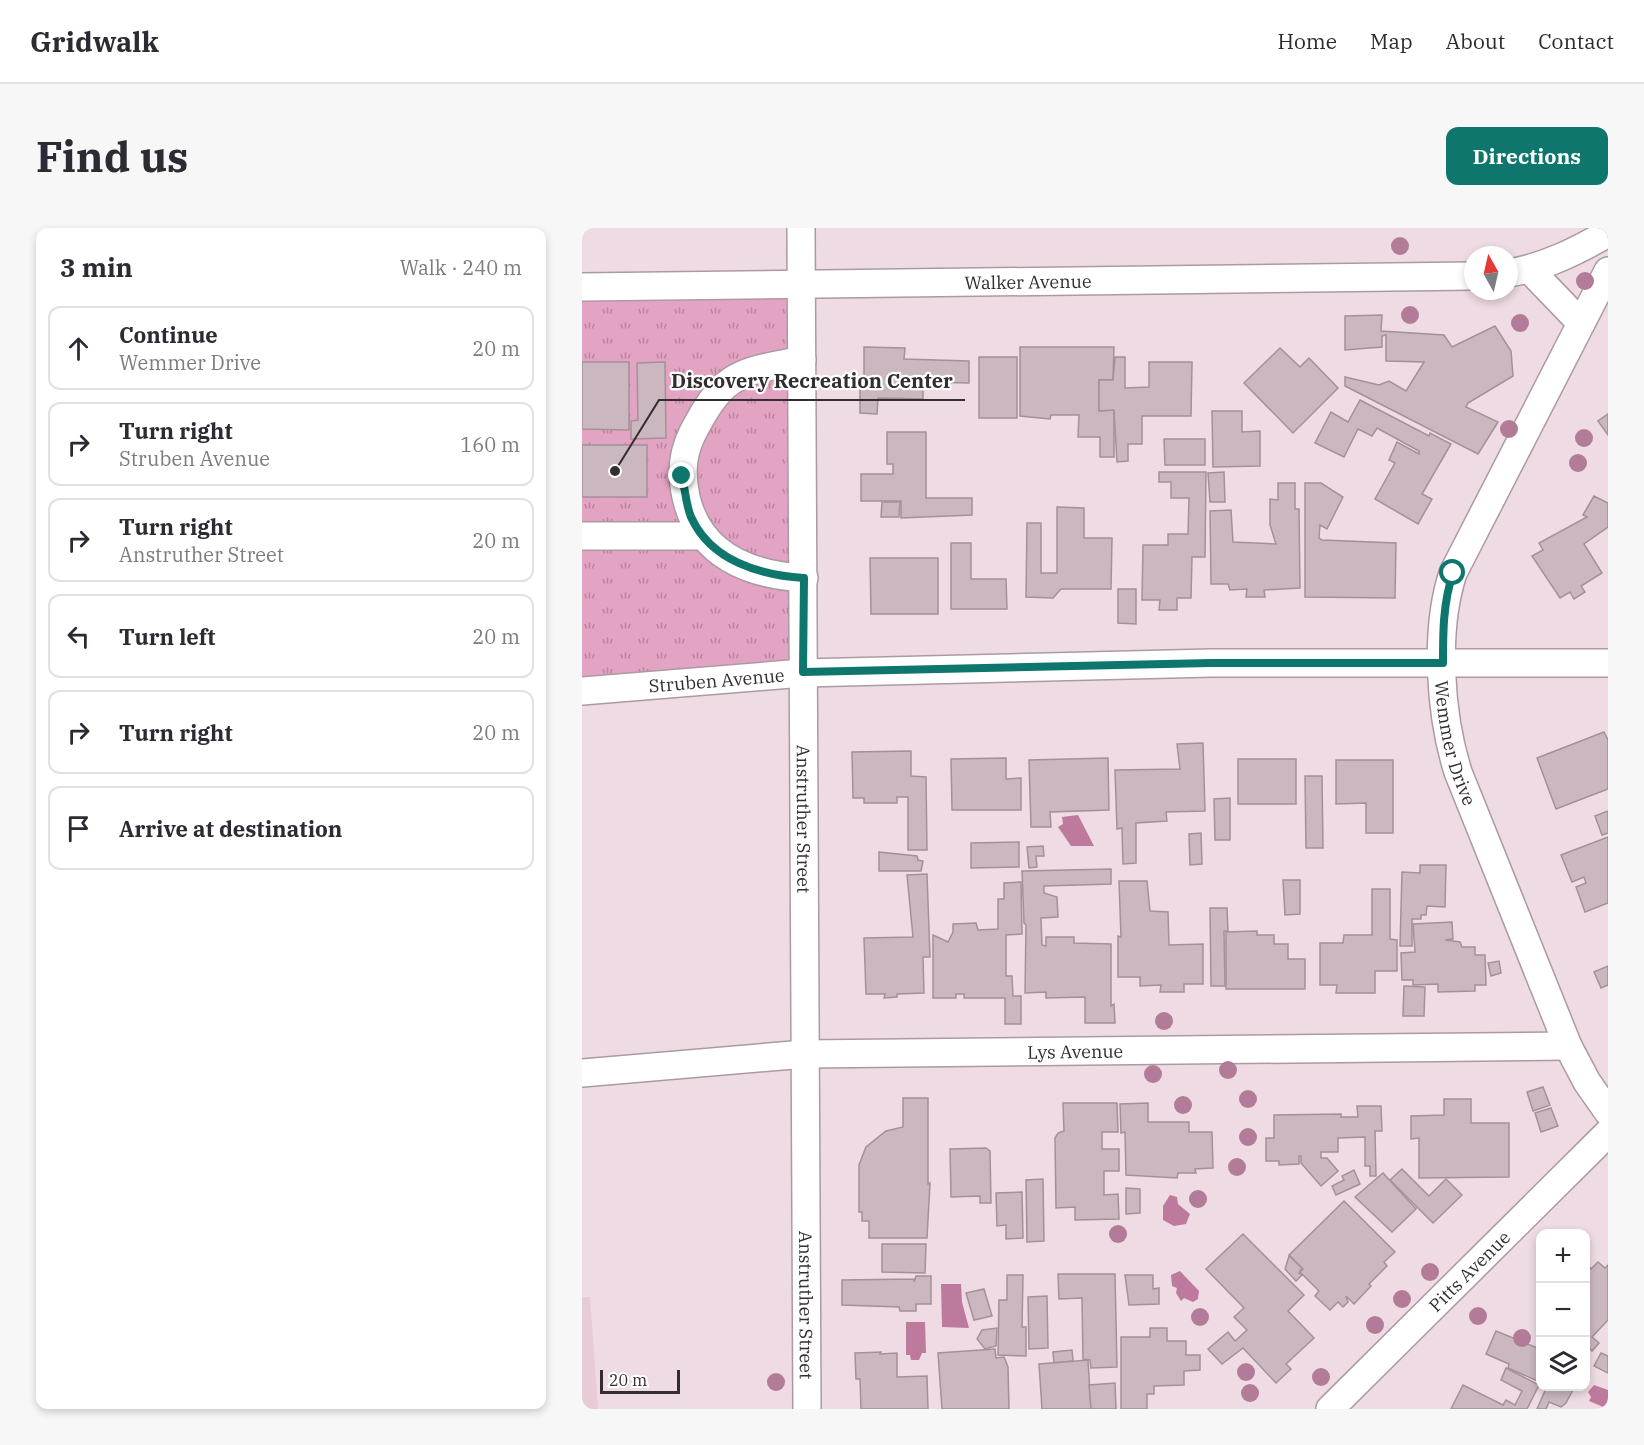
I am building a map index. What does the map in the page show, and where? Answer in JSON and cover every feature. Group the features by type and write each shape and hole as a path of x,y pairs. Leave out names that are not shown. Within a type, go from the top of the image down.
{"street":[{"name":"Anstruther Street","path":"801,228 807,1409"},
{"path":"1519,271 1570,253 1608,232"},
{"path":"1519,271 1581,323"},
{"name":"Wemmer Drive","path":"1608,272 1453,573 1447,592 1443,619 1443,663 1448,740 1458,772 1568,1046 1587,1082 1608,1112"},
{"name":"Walker Avenue","path":"582,286 1464,276"},
{"path":"802,360 750,371 735,378 718,393 688,439 682,476 690,515 703,536 720,551 743,567 773,576 804,578"},
{"path":"582,536 703,536"},
{"name":"Struben Avenue","path":"582,691 803,672 1211,663 1608,663"},
{"name":"Lys Avenue","path":"582,1073 805,1054 1568,1046"},
{"name":"Pitts Avenue","path":"1330,1409 1608,1133"}],"shaded area":[{"path":"1078,815 1094,846 1071,846 1058,827 1063,824 1062,817"},
{"path":"1170,1195 1177,1197 1178,1204 1190,1214 1186,1224 1174,1226 1163,1220 1163,1206"},
{"path":"1180,1271 1199,1291 1198,1299 1193,1302 1184,1298 1181,1301 1176,1293 1177,1288 1172,1286 1171,1275"},
{"path":"941,1284 961,1284 962,1302 969,1328 942,1327"},
{"path":"582,1297 590,1297 598,1409 582,1409"},
{"path":"906,1322 925,1322 926,1353 922,1353 919,1360 911,1360 910,1355 906,1355"},
{"path":"1594,1385 1608,1390 1608,1409 1589,1401 1590,1390"}],"green space":[{"path":"793,293 794,352 695,409 687,528 582,528 582,295"},
{"path":"793,370 795,569 748,560 710,532 690,478 695,443 739,386"},
{"path":"582,545 699,545 794,586 795,664 582,682"}],"building":[{"path":"1382,315 1381,331 1444,335 1452,347 1495,326 1511,351 1513,376 1468,403 1466,407 1498,422 1478,454 1345,386 1345,377 1379,385 1389,381 1406,391 1424,362 1386,361 1386,335 1382,336 1382,347 1345,350 1345,316"},
{"path":"864,347 905,348 904,359 969,361 969,383 923,382 923,399 878,398 877,414 860,413 860,387 876,387 876,382 864,382"},
{"path":"1020,347 1114,347 1113,380 1099,380 1099,411 1114,410 1114,457 1100,457 1100,437 1078,437 1079,415 1051,415 1050,419 1020,416"},
{"path":"1280,348 1300,367 1309,358 1338,388 1293,433 1244,383"},
{"path":"979,357 1017,357 1017,418 979,418"},
{"path":"1115,357 1125,357 1125,388 1149,387 1149,362 1192,362 1191,416 1142,416 1142,444 1128,444 1128,461 1117,462 1114,410 1099,411 1099,380 1113,380"},
{"path":"582,362 629,362 629,430 582,429"},
{"path":"665,362 666,438 631,439 631,421 638,420 637,363"},
{"path":"1360,400 1429,436 1430,433 1451,444 1422,494 1432,499 1418,524 1375,499 1395,463 1389,460 1397,442 1419,454 1419,451 1377,428 1372,436 1358,429 1344,457 1315,443 1331,412 1348,422"},
{"path":"1212,411 1242,411 1242,432 1260,431 1260,466 1213,467"},
{"path":"1608,414 1608,435 1598,421"},
{"path":"887,432 926,432 926,498 972,498 972,515 901,518 901,501 861,501 861,474 893,474 893,464 887,464"},
{"path":"1164,439 1205,439 1205,465 1165,465"},
{"path":"582,445 647,445 647,497 582,497"},
{"path":"1159,472 1206,472 1205,557 1192,557 1191,598 1177,598 1177,610 1159,610 1160,600 1142,600 1143,545 1168,545 1168,534 1188,534 1189,498 1171,498 1171,482 1159,482"},
{"path":"1224,472 1225,502 1210,502 1208,473"},
{"path":"1278,483 1295,483 1295,509 1299,509 1300,588 1264,590 1265,597 1246,597 1247,589 1230,590 1228,584 1211,584 1210,511 1231,510 1233,542 1276,544 1270,525 1270,499 1278,500"},
{"path":"1305,483 1321,483 1343,497 1327,529 1320,525 1319,538 1322,540 1396,543 1395,598 1305,597"},
{"path":"1594,496 1608,503 1608,527 1584,544 1602,573 1581,586 1585,592 1574,599 1570,592 1560,598 1532,556 1543,550 1539,543 1587,517 1583,515"},
{"path":"882,502 900,502 899,517 881,517"},
{"path":"1057,507 1084,508 1084,538 1112,538 1111,589 1061,589 1053,598 1026,597 1027,523 1041,523 1041,573 1057,573"},
{"path":"951,543 971,543 971,579 1006,579 1007,609 951,609"},
{"path":"870,558 938,558 938,614 871,614"},
{"path":"1118,589 1136,589 1136,624 1118,623"},
{"path":"1604,732 1608,740 1608,789 1556,809 1537,758"},
{"path":"1203,743 1205,811 1166,812 1167,821 1136,823 1136,863 1123,864 1122,828 1117,829 1115,770 1180,769 1177,744"},
{"path":"911,751 911,776 926,777 927,850 908,850 908,797 897,797 897,803 864,803 864,798 853,798 852,752"},
{"path":"1006,758 1006,779 1021,778 1021,810 952,810 951,759"},
{"path":"1108,758 1109,810 1050,812 1051,827 1031,827 1029,760"},
{"path":"1238,759 1296,759 1296,804 1238,804"},
{"path":"1336,760 1393,760 1393,833 1366,833 1366,803 1336,804"},
{"path":"1305,776 1322,776 1323,848 1306,848"},
{"path":"1230,798 1230,840 1215,840 1214,799"},
{"path":"1608,811 1608,833 1602,835 1595,816"},
{"path":"1201,833 1202,864 1190,865 1189,834"},
{"path":"1608,837 1608,903 1585,912 1576,887 1586,883 1584,877 1572,882 1561,855"},
{"path":"1019,842 1019,867 971,868 971,843"},
{"path":"1043,846 1044,856 1036,856 1037,867 1029,868 1027,847"},
{"path":"879,852 917,856 918,860 923,861 921,871 879,871"},
{"path":"1420,865 1446,865 1445,907 1427,906 1426,915 1421,915 1421,919 1412,919 1412,946 1400,946 1402,872 1420,873"},
{"path":"1111,869 1111,884 1044,886 1044,893 1057,897 1058,917 1041,918 1042,945 1046,946 1046,937 1074,937 1074,943 1111,944 1111,1006 1114,1004 1115,1023 1085,1023 1085,997 1046,998 1046,992 1025,993 1026,925 1024,923 1022,871"},
{"path":"927,874 930,957 923,957 924,993 897,994 897,997 884,998 885,994 866,994 864,938 913,937 907,875"},
{"path":"1283,880 1300,880 1300,914 1285,915"},
{"path":"1119,881 1147,881 1150,911 1168,912 1169,945 1203,944 1203,984 1184,984 1184,992 1160,992 1161,985 1140,986 1140,977 1118,977 1118,936 1121,937"},
{"path":"1021,882 1022,934 1006,935 1006,976 1012,976 1013,996 1021,996 1021,1024 1005,1024 1005,998 964,998 964,994 956,994 956,998 933,998 933,935 948,942 953,932 953,924 976,923 978,930 998,929 998,899 1004,899 1004,883"},
{"path":"1372,889 1390,889 1390,939 1397,940 1397,971 1375,971 1375,993 1336,993 1337,985 1320,985 1320,943 1343,943 1344,935 1372,935"},
{"path":"1210,908 1227,908 1228,931 1224,931 1225,986 1211,986"},
{"path":"1452,922 1453,939 1445,940 1460,942 1462,947 1475,947 1475,955 1485,955 1486,985 1475,985 1475,991 1438,992 1438,984 1413,985 1413,980 1402,980 1401,953 1415,952 1413,924"},
{"path":"1257,931 1257,935 1274,935 1274,944 1288,944 1288,959 1305,959 1305,989 1226,989 1226,932"},
{"path":"1499,961 1501,973 1491,976 1488,963"},
{"path":"1608,966 1608,985 1601,988 1594,972"},
{"path":"1404,986 1425,987 1424,1016 1403,1016"},
{"path":"1543,1087 1550,1105 1533,1111 1527,1092"},
{"path":"903,1098 928,1098 928,1184 930,1183 927,1238 869,1238 869,1221 862,1221 862,1212 859,1212 859,1165 866,1147 886,1131 903,1127"},
{"path":"1444,1099 1471,1099 1471,1123 1509,1123 1509,1177 1419,1178 1419,1138 1411,1139 1411,1116 1444,1115"},
{"path":"1063,1103 1117,1103 1118,1132 1102,1132 1102,1149 1119,1149 1119,1171 1104,1171 1104,1195 1118,1194 1119,1219 1075,1220 1075,1207 1056,1208 1055,1138 1058,1133 1064,1131"},
{"path":"1148,1103 1148,1122 1189,1122 1189,1132 1212,1132 1213,1168 1195,1169 1196,1173 1178,1173 1177,1178 1126,1175 1125,1132 1121,1133 1120,1104"},
{"path":"1357,1106 1381,1106 1382,1131 1375,1131 1376,1176 1370,1176 1370,1166 1365,1166 1365,1137 1338,1138 1338,1152 1321,1152 1321,1158 1327,1158 1338,1171 1321,1186 1301,1163 1301,1156 1299,1156 1299,1164 1279,1165 1279,1161 1266,1161 1266,1138 1274,1138 1274,1115 1341,1114 1341,1117 1358,1117"},
{"path":"1551,1108 1558,1126 1541,1132 1535,1113"},
{"path":"986,1148 990,1151 991,1203 980,1203 980,1196 951,1197 950,1149"},
{"path":"1402,1169 1429,1196 1446,1179 1462,1195 1433,1223 1390,1180"},
{"path":"1354,1170 1360,1184 1336,1195 1332,1186 1344,1180 1342,1176"},
{"path":"1383,1173 1416,1209 1392,1232 1355,1197"},
{"path":"1043,1179 1044,1241 1027,1242 1026,1180"},
{"path":"1126,1188 1140,1189 1140,1213 1126,1214"},
{"path":"1022,1192 1023,1238 1006,1239 1006,1225 997,1226 996,1193"},
{"path":"1344,1201 1395,1252 1384,1262 1387,1266 1354,1304 1346,1296 1348,1302 1343,1307 1338,1302 1330,1310 1315,1296 1319,1291 1300,1272 1303,1269 1289,1255"},
{"path":"1243,1234 1304,1295 1288,1311 1314,1338 1286,1364 1291,1369 1276,1383 1243,1348 1222,1364 1208,1349 1228,1332 1235,1341 1247,1330 1234,1317 1244,1308 1206,1269"},
{"path":"882,1244 926,1244 925,1273 882,1272"},
{"path":"1289,1256 1302,1268 1299,1273 1302,1275 1296,1281 1285,1269"},
{"path":"1598,1262 1605,1268 1608,1265 1608,1320 1592,1337 1599,1343 1592,1351 1590,1349 1590,1268 1591,1269"},
{"path":"1058,1274 1115,1274 1117,1367 1091,1368 1090,1360 1083,1359 1082,1298 1059,1299"},
{"path":"1007,1275 1023,1275 1022,1327 1026,1327 1026,1356 998,1355 999,1300 1007,1300"},
{"path":"1125,1275 1153,1275 1153,1289 1159,1288 1159,1304 1129,1305"},
{"path":"916,1276 931,1276 931,1304 916,1304 916,1311 900,1311 899,1307 842,1305 842,1280 914,1279 914,1282"},
{"path":"984,1289 992,1316 974,1320 966,1293"},
{"path":"1047,1296 1048,1348 1029,1349 1028,1297"},
{"path":"997,1328 996,1346 985,1349 977,1339 982,1330"},
{"path":"1150,1328 1167,1328 1167,1341 1186,1341 1186,1355 1200,1355 1200,1370 1184,1371 1184,1385 1154,1386 1154,1394 1147,1394 1147,1409 1121,1409 1121,1337 1150,1337"},
{"path":"1496,1331 1536,1347 1536,1380 1508,1368 1509,1364 1486,1354"},
{"path":"995,1349 996,1358 1004,1357 1008,1367 1009,1409 942,1409 938,1353"},
{"path":"1072,1350 1073,1361 1054,1363 1053,1352"},
{"path":"881,1352 880,1354 897,1353 897,1377 927,1376 928,1409 861,1409 860,1379 856,1379 855,1353"},
{"path":"1601,1353 1608,1356 1608,1373 1594,1366"},
{"path":"1088,1360 1091,1409 1042,1409 1039,1364"},
{"path":"1506,1368 1536,1383 1536,1391 1527,1409 1451,1409 1463,1385 1503,1405 1506,1400 1515,1405 1522,1391 1501,1380"},
{"path":"1115,1383 1116,1409 1091,1409 1089,1385"},
{"path":"1545,1391 1572,1391 1561,1407 1549,1402 1546,1409 1537,1409"}],"place":[{"name":"Discovery Recreation Center","path":"615,471"}],"route":[{"path":"682,476 690,515 703,536 720,551 743,567 773,576 804,578 803,672 1211,663 1443,663 1443,619 1447,592 1453,573"}]}
